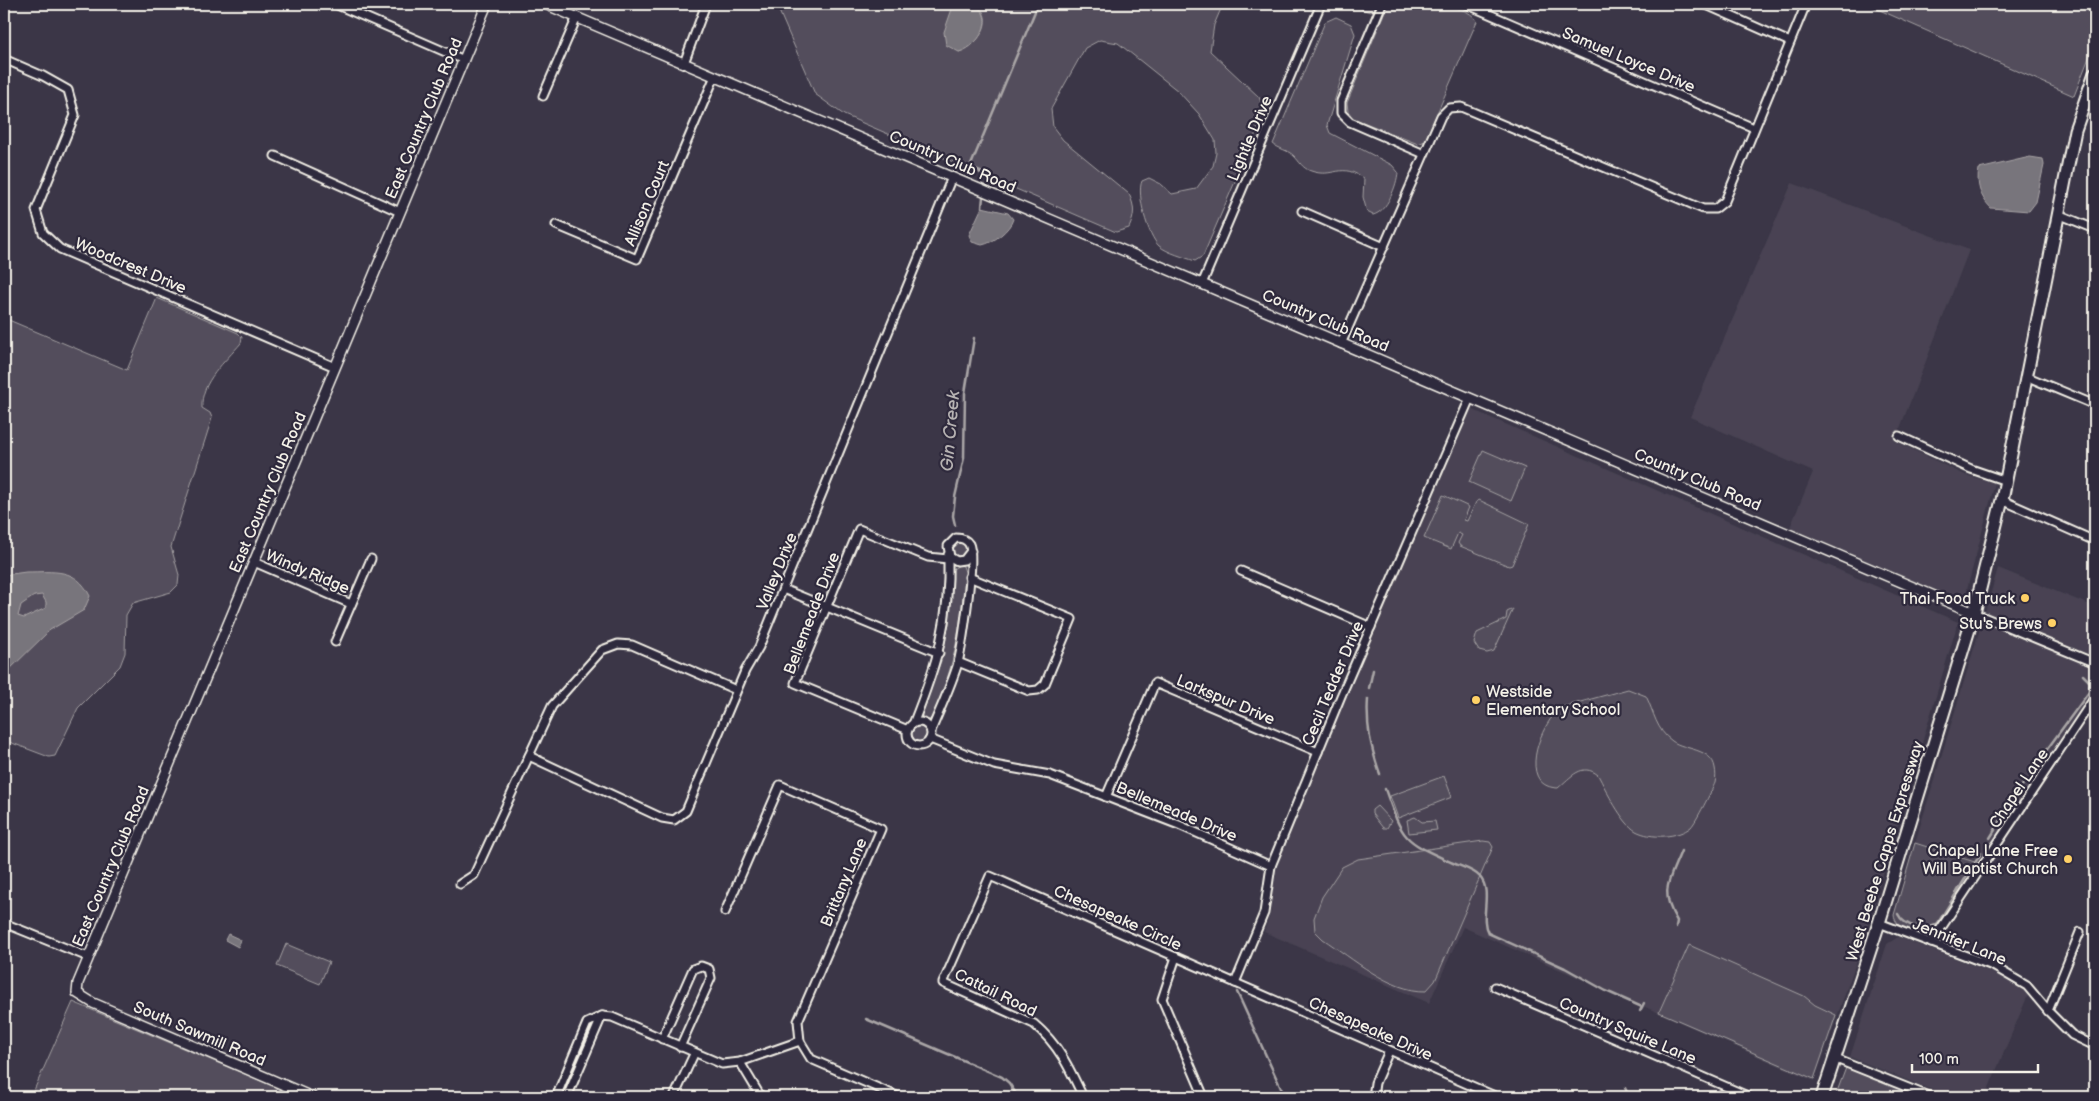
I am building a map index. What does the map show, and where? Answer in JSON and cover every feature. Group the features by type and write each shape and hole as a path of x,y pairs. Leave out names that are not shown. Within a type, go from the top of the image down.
{"main road":[{"name":"West Beebe Capps Expressway","path":"1822,1097 1879,923 1974,613 2002,500 2028,377 2075,130 2095,73"}],"street":[{"path":"335,4 464,60"},
{"name":"East Country Club Road","path":"77,993 88,958 487,4"},
{"name":"Country Club Road","path":"545,4 2095,663"},
{"path":"684,63 706,4"},
{"name":"Lightle Drive","path":"1202,284 1321,4"},
{"path":"1382,4 1342,101 1341,113 1350,122 1424,154"},
{"name":"Samuel Loyce Drive","path":"1466,4 1754,128"},
{"path":"1704,4 1790,42"},
{"path":"1342,344 1441,116 1449,108 1461,107 1703,209 1715,209 1725,201 1806,4"},
{"path":"543,96 576,17"},
{"name":"Woodcrest Drive","path":"4,59 43,76 68,90 75,115 36,210 43,233 60,250 335,367"},
{"name":"Allison Court","path":"556,225 637,259 714,76"},
{"path":"275,156 400,212"},
{"name":"Valley Drive","path":"529,756 662,818 674,820 686,811 736,690 759,647 952,177"},
{"path":"1302,211 1384,247"},
{"path":"2058,214 2095,229"},
{"path":"2028,377 2095,405"},
{"name":"Cecil Tedder Drive","path":"1235,983 1264,913 1271,866 1470,398"},
{"path":"1898,436 1972,469 2006,481"},
{"path":"2002,500 2095,541"},
{"name":"Bellemeade Drive","path":"910,727 795,683 859,529 928,557 948,559"},
{"path":"960,538 969,544 971,551 958,662 930,735 924,744 917,745 910,741 910,727 939,653 947,612 948,550 950,543 960,538"},
{"path":"948,550 950,557 957,561 964,560 971,551"},
{"name":"Windy Ridge","path":"335,642 371,558"},
{"name":"Windy Ridge","path":"254,562 351,604"},
{"path":"1240,571 1371,627"},
{"path":"958,662 1028,691 1038,690 1045,684 1072,619 969,577"},
{"path":"783,589 939,653"},
{"path":"460,884 474,875 552,706 602,650 618,644 632,645 736,690"},
{"name":"Larkspur Drive","path":"1106,796 1155,683 1318,752"},
{"name":"Chapel Lane","path":"1931,943 2095,697"},
{"path":"910,727 924,723 930,735"},
{"name":"Bellemeade Drive","path":"930,735 994,766 1046,773 1106,796 1179,825 1271,866"},
{"name":"Brittany Lane","path":"725,912 780,785 881,829 798,1021 800,1041"},
{"name":"Chesapeake Circle","path":"990,876 1235,983"},
{"name":"Cattail Road","path":"990,876 943,983 1034,1024 1057,1047 1066,1060 1084,1097"},
{"path":"4,923 88,958"},
{"name":"Jennifer Lane","path":"1879,923 1993,966 2027,986 2072,1035 2095,1046"},
{"path":"2048,1011 2080,932"},
{"path":"1176,957 1162,999 1204,1097"},
{"path":"662,1039 694,969 702,966 709,970 711,978 680,1047"},
{"name":"Chesapeake Drive","path":"1235,983 1497,1097"},
{"name":"Country Squire Lane","path":"1495,987 1750,1097"},
{"name":"South Sawmill Road","path":"77,993 92,1004 312,1097"},
{"path":"556,1097 587,1023 602,1016 612,1017 694,1054 722,1064 740,1062 800,1041 811,1059 899,1097"},
{"path":"567,1097 602,1016"},
{"path":"1373,1097 1375,1083 1389,1051"},
{"path":"674,1097 694,1054"},
{"path":"1836,1059 1930,1097"},
{"path":"740,1062 761,1097"}],"shaded area":[{"path":"776,4 972,4 1223,4 1214,25 1210,51 1259,97 1265,112 1203,256 1195,261 1167,251 1155,241 1144,215 1141,187 1142,181 1149,178 1161,184 1172,194 1196,189 1213,166 1216,153 1215,140 1199,114 1178,91 1118,43 1100,40 1085,48 1051,109 1053,127 1063,140 1129,194 1134,211 1131,223 1129,228 1116,232 844,115 815,94","holes":["972,4 980,8 984,14 984,29 974,43 967,49 959,52"]},
{"path":"965,4 976,6 982,11 985,18 984,26 975,42 959,52 946,45 944,32 952,9"},
{"path":"1347,4 1376,4 1373,11 1370,12"},
{"path":"1388,4 1450,6 1471,14 1477,21 1425,141 1418,144 1353,118 1348,111 1347,103"},
{"path":"1866,4 2095,4 2095,42 2074,96"},
{"path":"1336,17 1351,24 1355,34 1327,125 1330,133 1392,165 1398,172 1396,184 1387,204 1378,213 1373,215 1367,212 1363,197 1364,179 1349,171 1319,173 1308,170 1292,154 1273,144 1325,22"},
{"path":"2030,157 2043,159 2044,165 2036,202 2029,211 1991,208 1980,190 1978,180 1979,169"},
{"path":"1792,183 1969,250 1895,441 1965,475 1995,483 1966,593 1962,599 1952,599 1789,530 1813,472 1690,417"},
{"path":"982,207 1008,213 1013,219 1001,235 991,242 982,245 972,242 969,235"},
{"path":"157,298 238,333 242,337 241,343 215,373 202,398 202,408 210,413 212,418 171,547 179,575 178,585 171,592 133,603 126,615 125,653 120,666 78,708 55,756 49,757 4,740 4,318 127,370"},
{"path":"1471,409 1958,622 1860,952 1814,1081 1463,927 1429,1003 1264,932 1270,914 1276,869 1283,850 1348,691"},
{"path":"1483,450 1525,468 1511,501 1469,482"},
{"path":"1443,495 1469,507 1464,520 1467,521 1476,502 1479,500 1529,524 1512,565 1509,566 1460,546 1458,543 1462,535 1458,533 1451,549 1424,538"},
{"path":"960,542 966,544 968,550 966,556 960,558 954,556 952,550 954,544"},
{"path":"959,565 963,566 965,572 956,645 947,679 934,715 929,720 925,720 921,714 941,661 949,624 953,569"},
{"path":"1998,568 2095,607 2095,657 1985,613"},
{"path":"26,572 63,573 78,580 90,596 84,610 50,630 4,675 4,575","holes":["42,595 46,602 46,608 24,618 18,616 21,605 34,596"]},
{"path":"1513,609 1494,651 1487,653 1479,651 1474,643 1477,633 1506,619 1507,612"},
{"path":"1982,622 2077,659 2095,672 2095,687 1981,864 1915,843"},
{"path":"1628,689 1646,696 1662,732 1667,737 1677,744 1703,753 1713,761 1716,776 1715,783 1704,806 1691,827 1686,831 1672,835 1657,836 1642,834 1636,831 1625,821 1598,775 1592,771 1582,770 1577,772 1558,788 1545,785 1538,777 1535,766 1540,739 1546,726 1562,707"},
{"path":"920,726 926,728 928,734 926,740 920,742 914,740 912,734 914,728"},
{"path":"1444,776 1452,797 1398,818 1390,796"},
{"path":"1377,806 1391,821 1387,828 1383,828 1372,814 1372,810"},
{"path":"1415,817 1422,822 1435,821 1437,830 1409,833 1407,820"},
{"path":"1483,841 1490,842 1493,847 1435,981 1426,991 1412,990 1385,980 1323,939 1315,931 1314,918 1322,897 1342,867 1358,859"},
{"path":"1915,843 1981,864 1933,936 1909,932 1899,925 1894,915"},
{"path":"228,934 241,940 238,947 225,940"},
{"path":"1898,937 2015,982 2028,995 1985,1097 1949,1097 1850,1057 1887,944"},
{"path":"286,944 329,962 320,984 277,966"},
{"path":"1689,945 1804,996 1815,1005 1836,1015 1814,1079 1659,1012"},
{"path":"73,1002 299,1097 31,1097"},
{"path":"1847,1065 1925,1097 1835,1097"}],"waterway":[{"path":"990,179 990,176 973,169 971,165 1036,9"},
{"path":"982,207 983,197"},
{"name":"Gin Creek","path":"955,525 953,516 955,497 964,458 965,393 974,338"},
{"path":"1369,688 1373,670"},
{"path":"2029,774 2089,692 2090,682 2083,675"},
{"path":"1368,699 1370,737 1380,774"},
{"path":"2010,805 2025,781"},
{"path":"1385,789 1397,820 1407,837 1424,849 1480,877 1484,883 1486,897 1485,920 1488,933 1565,968 1606,991 1642,1007"},
{"path":"1990,838 2003,817"},
{"path":"1676,927 1677,921 1668,902 1667,894 1670,878 1681,851"},
{"path":"1898,914 1905,922 1916,927 1928,927 1938,923 1981,853"},
{"name":"Gin Creek","path":"1237,992 1285,1097"},
{"path":"1640,1011 1644,1003"},
{"path":"866,1019 1002,1077 1009,1083 1018,1097"},
{"path":"1625,1088 1628,1094 1635,1097"}],"place":[{"name":"Thai Food Truck","path":"2025,598"},
{"name":"Stu's Brews","path":"2052,623"},
{"name":"Westside Elementary School","path":"1476,700"},
{"name":"Chapel Lane Free Will Baptist Church","path":"2068,859"}]}
